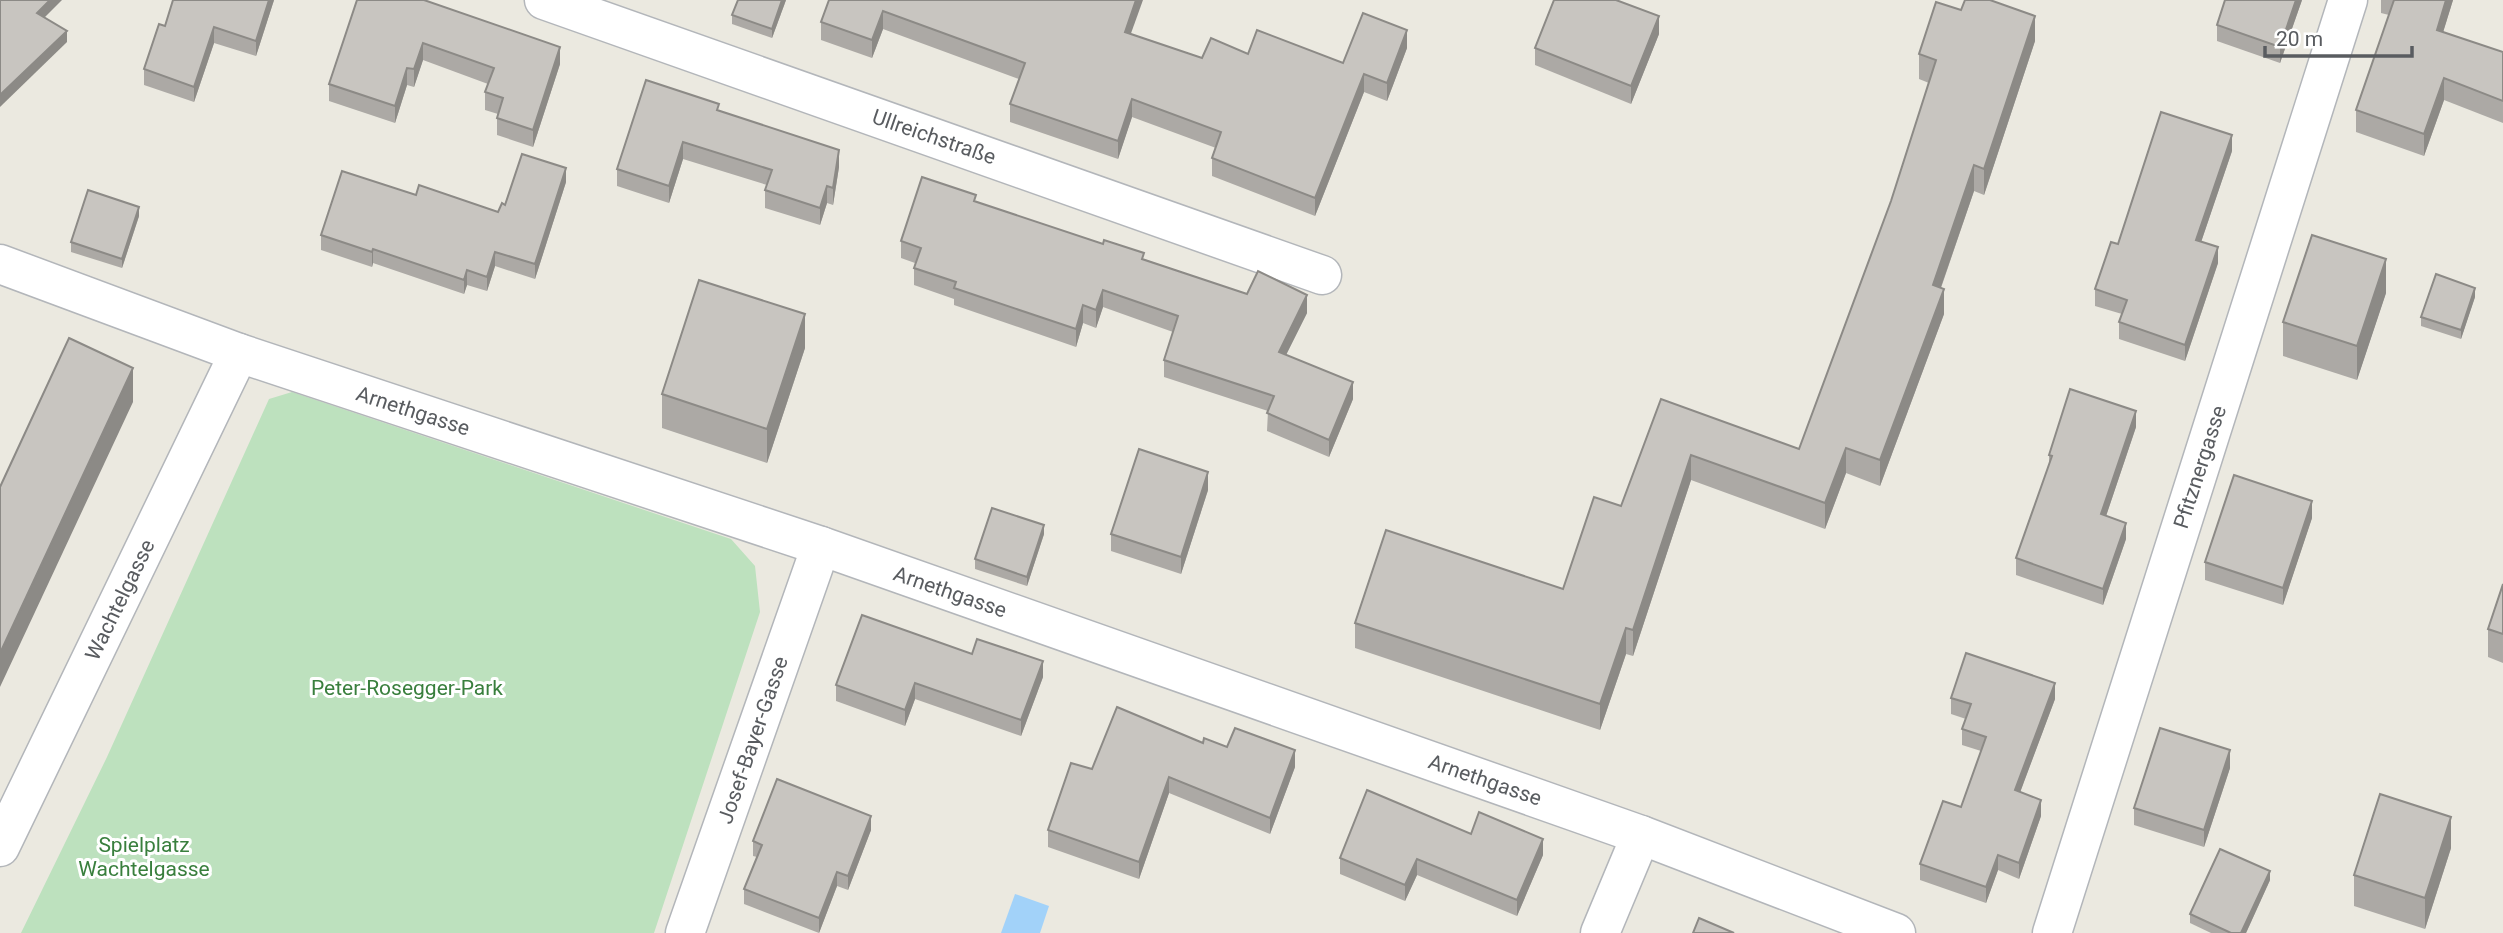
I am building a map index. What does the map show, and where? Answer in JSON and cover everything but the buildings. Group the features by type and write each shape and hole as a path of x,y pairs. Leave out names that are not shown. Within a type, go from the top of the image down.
{"street":[{"name":"Ullreichstraße","path":"544,0 1322,275"},
{"name":"Pfitznergasse","path":"2052,933 2348,0"},
{"name":"Arnethgasse","path":"0,264 239,353 821,546 1642,835 1896,933"},
{"name":"Wachtelgasse","path":"0,847 239,353"},
{"name":"Josef-Bayer-Gasse","path":"685,933 821,546"},
{"path":"1600,933 1642,835"}],"green space":[{"name":"Peter-Rosegger-Park","path":"292,392 731,539 755,566 760,612 654,933 21,933 107,757 269,399"}],"water":[{"path":"1015,894 1049,906 1040,933 1001,933"}],"park label":[{"name":"Spielplatz Wachtelgasse","path":"144,857"}]}
